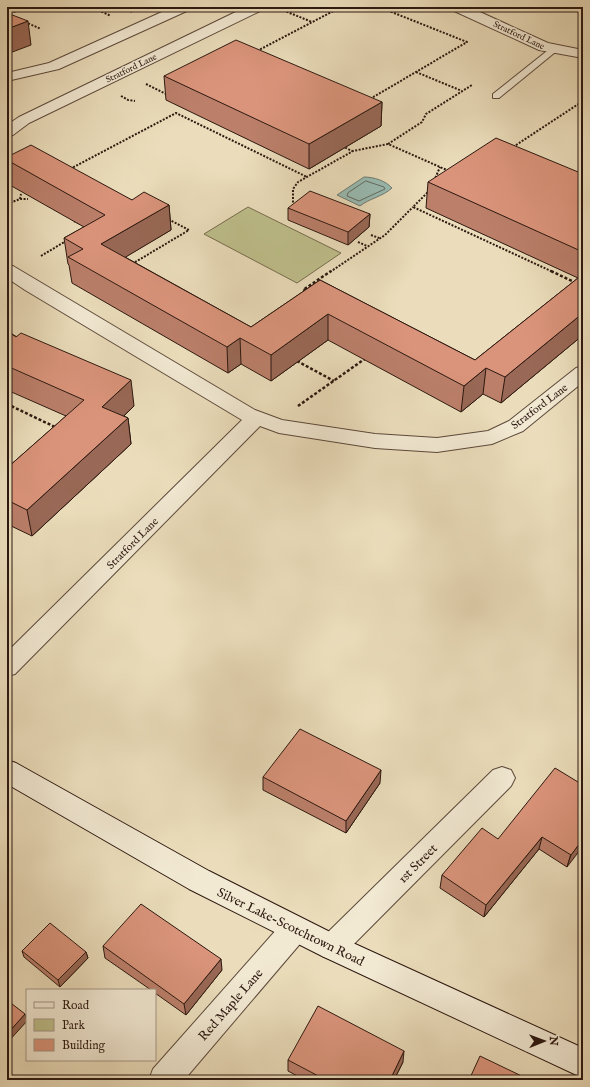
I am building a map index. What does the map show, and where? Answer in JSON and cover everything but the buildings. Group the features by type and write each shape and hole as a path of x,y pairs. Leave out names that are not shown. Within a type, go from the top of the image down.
{"street":[{"path":"7,77 54,66 184,7"},
{"name":"Stratford Lane","path":"7,132 24,120 257,7"},
{"name":"Stratford Lane","path":"457,7 510,30 544,47 583,54"},
{"name":"Stratford Lane","path":"7,270 31,286 241,411 278,426 375,441 438,445 492,437 516,426 583,372"},
{"name":"Stratford Lane","path":"7,667 256,418"},
{"name":"Silver Lake-Scotchtown Road","path":"7,771 65,806 199,880 332,948 583,1063"},
{"name":"1st Street","path":"332,948 502,778"},
{"name":"Red Maple Lane","path":"164,1080 295,929"}],"lane":[{"path":"496,96 555,49"}],"path":[{"path":"8,15 25,7"},
{"path":"92,7 111,16"},
{"path":"275,7 313,22"},
{"path":"256,52 341,7"},
{"path":"369,100 467,42 379,7"},
{"path":"8,15 15,17"},
{"path":"21,20 40,29"},
{"path":"416,72 463,91"},
{"path":"142,82 168,95"},
{"path":"293,208 293,189 298,182 353,151 388,144 422,122 426,114 472,85"},
{"path":"117,94 128,100 136,101"},
{"path":"508,150 583,101"},
{"path":"66,171 176,113 307,177"},
{"path":"388,144 454,173"},
{"path":"338,145 353,151"},
{"path":"309,293 303,290 379,238 413,207 430,190 440,167"},
{"path":"430,190 436,189"},
{"path":"20,199 21,194"},
{"path":"7,204 20,199 28,198"},
{"path":"413,207 583,286"},
{"path":"129,266 189,230 161,215"},
{"path":"74,221 81,225"},
{"path":"371,235 379,238"},
{"path":"41,256 70,239"},
{"path":"64,242 69,245"},
{"path":"358,242 367,247"},
{"path":"296,408 370,355"},
{"path":"297,361 334,381"},
{"path":"7,404 60,431"}],"green space":[{"path":"248,207 341,253 297,283 204,234"}],"water":[{"path":"364,177 380,180 392,188 360,206 337,195"}]}
